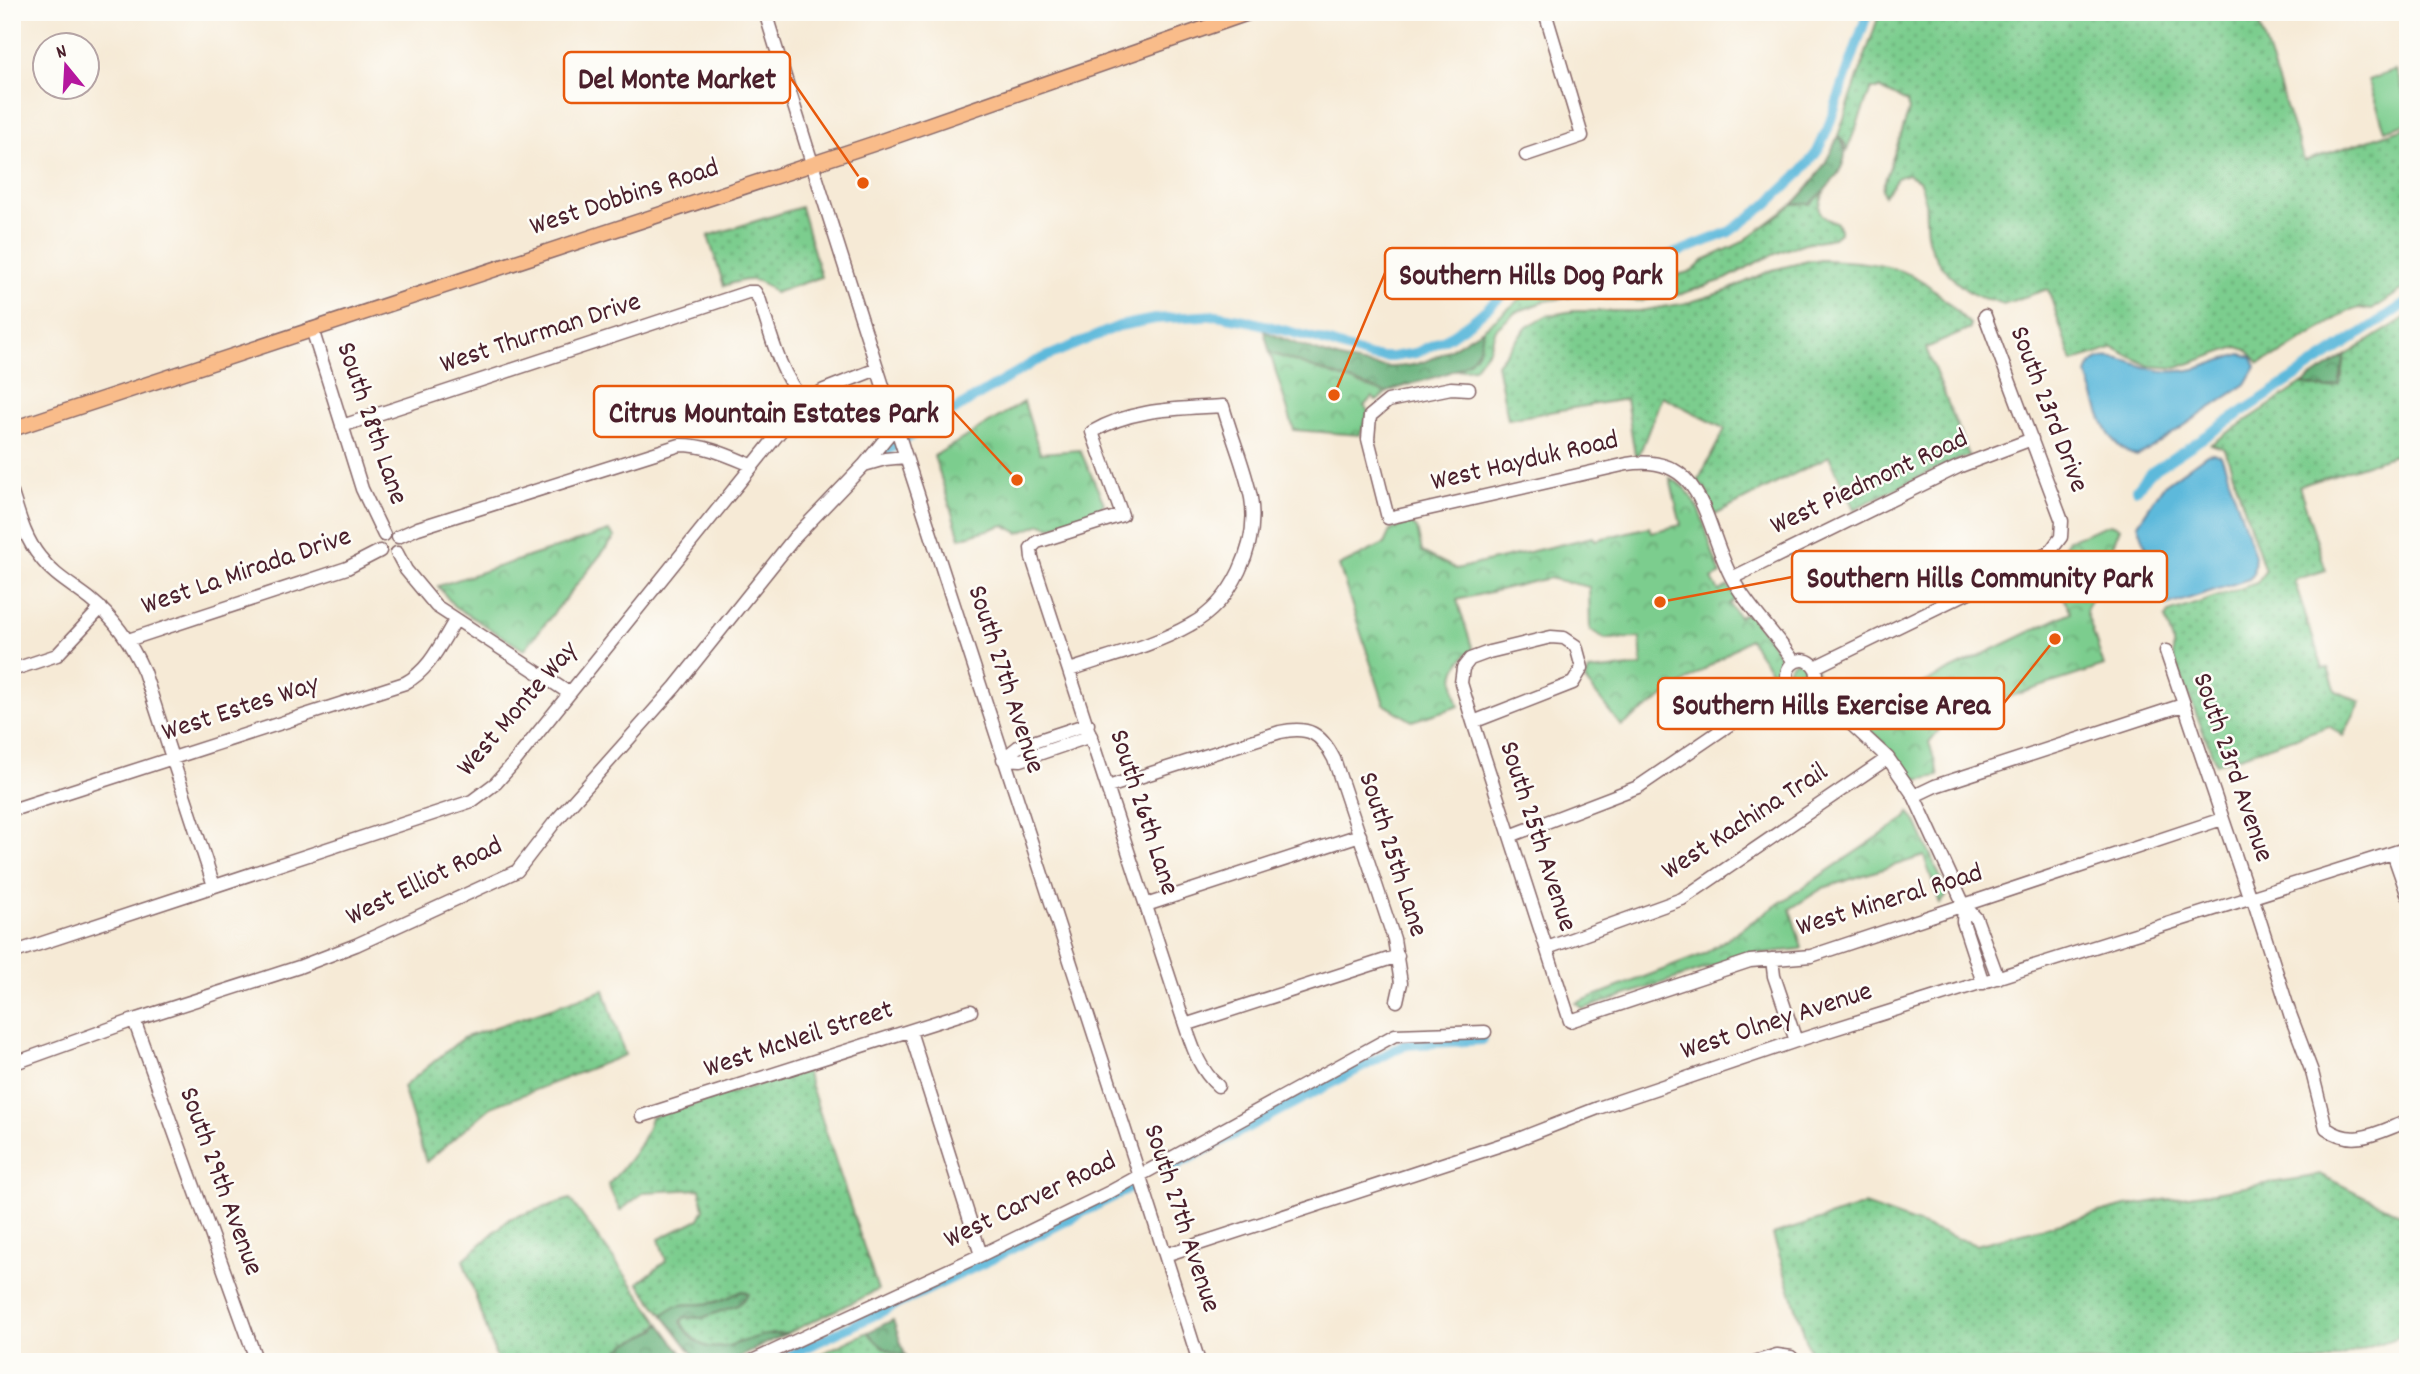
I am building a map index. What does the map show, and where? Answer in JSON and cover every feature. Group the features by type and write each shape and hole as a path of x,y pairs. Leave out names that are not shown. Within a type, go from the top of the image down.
{"main road":[{"name":"West Dobbins Road","path":"12,429 886,139 1251,12"}],"street":[{"name":"South 27th Avenue","path":"765,12 877,369 1199,1362"},
{"path":"1526,155 1582,136 1545,12"},
{"name":"West Thurman Drive","path":"342,426 742,294 755,292 781,365 794,391 804,402"},
{"name":"South 23rd Drive","path":"1815,667 2049,553 2061,537 2062,521 1985,316"},
{"name":"South 28th Lane","path":"312,329 362,489 384,535"},
{"name":"West Monte Way","path":"12,953 472,801 496,783 804,402 824,390 877,369"},
{"name":"West Hayduk Road","path":"1469,389 1451,387 1388,401 1370,416 1368,439 1388,519 1646,461 1673,469 1687,478 1701,499 1732,578"},
{"name":"South 26th Lane","path":"1070,670 1163,639 1193,624 1217,603 1240,571 1250,539 1251,499 1223,406 1154,410 1092,432 1122,515 1037,542 1031,548 1032,558 1197,1061 1218,1086"},
{"name":"West Elliot Road","path":"12,1064 134,1020 299,967 356,945 517,871 554,823 675,687 795,537 897,431"},
{"name":"West Piedmont Road","path":"1732,578 1958,467 2032,439"},
{"path":"398,537 401,547 397,553 386,556 380,551 378,544 384,535 398,537 418,528 680,445 698,445 751,466"},
{"path":"864,465 904,452"},
{"path":"12,493 17,526 35,551 47,566 100,608 128,640 144,671 214,886"},
{"name":"West La Mirada Drive","path":"128,640 347,568 380,551"},
{"path":"397,553 436,606 569,694"},
{"path":"1732,578 1744,598 1794,662"},
{"name":"West La Mirada Drive","path":"12,670 57,655 100,608"},
{"name":"West Estes Way","path":"12,810 405,683 419,676 456,619"},
{"name":"South 25th Avenue","path":"1473,722 1573,683 1582,668 1580,654 1571,642 1564,638 1551,637 1470,659 1463,668 1461,683 1473,722 1570,1020"},
{"name":"South 23rd Avenue","path":"2166,651 2222,819 2312,1072 2326,1128 2349,1139 2365,1138 2408,1121"},
{"path":"1808,661 1815,667 1817,675 1811,687 1797,690 1789,684 1786,673 1794,662 1808,661"},
{"path":"1510,836 1638,787 1789,684"},
{"path":"1811,687 1888,758 1914,796 1965,905 1976,918 1998,978"},
{"path":"1914,796 1935,786 2183,705"},
{"path":"1003,759 1018,747 1089,730"},
{"name":"South 25th Lane","path":"1108,787 1280,732 1297,730 1313,733 1327,745 1334,759 1398,956 1401,984 1397,1001"},
{"name":"West Kachina Trail","path":"1547,948 1682,899 1888,758"},
{"name":"West Mineral Road","path":"1570,1020 1750,961 1811,956 2222,819"},
{"path":"1146,905 1360,835"},
{"name":"West Olney Avenue","path":"1166,1255 1516,1140 1598,1108 1796,1041 2408,848"},
{"path":"2393,853 2408,897"},
{"path":"1965,905 1964,922 1983,982"},
{"path":"1970,941 1983,937"},
{"path":"1185,1025 1398,956"},
{"path":"1772,959 1774,976 1796,1041"},
{"name":"West McNeil Street","path":"642,1116 971,1011"},
{"name":"South 29th Avenue","path":"134,1020 257,1362"},
{"path":"910,1031 981,1255"},
{"name":"West Carver Road","path":"750,1362 981,1255 1140,1175 1395,1035 1485,1032"},
{"path":"1755,1362 1777,1355 1793,1359"}],"green space":[{"path":"1880,12 2255,12 2304,161 2408,127 2408,286 2372,310 2359,308 2347,312 2279,355 2259,363 2247,350 2237,347 2177,368 2149,366 2114,348 2072,362 2048,289 2003,304 1982,298 1965,289 1942,266 1931,248 1919,180 1907,174 1897,178 1884,196 1882,189 1909,111 1907,102 1881,89 1871,89 1846,153 1845,143 1838,136"},
{"path":"2396,70 2408,106 2408,123 2385,130 2368,80"},
{"path":"1838,136 1844,145 1845,154 1838,173 1810,204 1793,204 1819,173"},
{"path":"1825,191 1820,211 1825,218 1836,222 1840,229 1840,233 1834,238 1785,250 1726,279 1681,294 1638,301 1577,296 1546,301 1516,312 1496,329 1489,349 1474,368 1455,370 1475,354 1483,329 1528,293 1553,284 1635,276 1653,281 1693,271 1704,260 1741,243 1793,204 1810,204"},
{"path":"801,207 821,277 774,293 763,283 751,280 724,286 708,236"},
{"path":"1812,260 1885,266 1913,276 1931,287 1970,324 1970,329 1926,348 1969,456 1946,464 1854,509 1829,456 1715,515 1707,492 1698,481 1725,429 1662,396 1639,455 1635,455 1626,399 1508,419 1497,364 1527,327 1546,316 1573,311 1639,311 1687,303 1726,291 1772,270"},
{"path":"2408,316 2408,483 2398,454 2299,486 2326,570 2294,580 2323,669 2328,668 2336,691 2361,702 2343,736 2329,726 2216,764 2173,655 2173,642 2165,618 2168,613 2257,583 2265,571 2225,449 2211,444 2302,384 2328,389 2342,378 2345,356"},
{"path":"1483,329 1478,350 1462,366 1386,393 1270,353 1264,331 1344,360 1386,367 1407,366 1426,361"},
{"path":"1270,353 1386,393 1377,401 1372,397 1364,406 1369,411 1360,435 1294,430"},
{"path":"2345,356 2339,385 2328,389 2302,384"},
{"path":"1024,402 1040,453 1080,450 1104,503 1096,513 1052,527 1041,524 1019,533 1004,525 960,538 934,456"},
{"path":"1670,478 1682,486 1698,508 1721,574 1712,579 1719,591 1728,586 1736,598 1729,604 1739,617 1747,613 1777,652 1780,669 1776,678 1749,639 1621,726 1585,680 1589,671 1642,666 1640,638 1606,639 1590,630 1589,587 1549,578 1457,600 1473,650 1460,661 1455,675 1459,706 1412,721 1384,704 1339,566 1384,544 1390,531 1409,522 1417,528 1422,552 1456,569 1593,537 1595,540 1649,527 1651,532 1681,525"},
{"path":"2110,524 2120,528 2086,611 2104,666 1951,716 1929,742 1939,776 1918,780 1911,777 1880,739 1856,718 1857,715 2071,612 2047,565 2057,558 2068,540"},
{"path":"609,531 615,537 524,650 454,606 438,586"},
{"path":"1802,660 1813,664 1817,675 1813,686 1802,690 1791,686 1787,675 1791,664"},
{"path":"1909,812 1946,890 1946,897 1940,904 1924,856 1823,888 1790,909 1802,948 1800,949 1747,955 1583,1009 1576,1003 1704,954 1906,818"},
{"path":"604,990 625,1055 491,1107 426,1162 403,1087 463,1038"},
{"path":"806,1071 878,1290 786,1334 770,1334 716,1348 704,1346 692,1338 681,1323 684,1317 702,1318 738,1305 742,1291 707,1304 681,1305 663,1315 638,1283 666,1261 659,1239 699,1219 704,1209 700,1189 644,1192 620,1211 608,1185 640,1145 651,1117"},
{"path":"2321,1175 2408,1218 2408,1334 2324,1362 1813,1362 1773,1235 1865,1205 1976,1245 2126,1206"},
{"path":"570,1199 660,1323 649,1333 627,1344 615,1354 612,1362 498,1362 463,1260 509,1219"},
{"path":"742,1291 749,1294 738,1305 702,1318 684,1317 681,1322 692,1337 703,1345 715,1348 770,1334 786,1334 729,1362 699,1362 663,1315 681,1305 708,1304"},
{"path":"893,1320 905,1355 884,1348 868,1332"},
{"path":"660,1323 688,1362 671,1362 664,1358 652,1362 612,1362 613,1357 626,1344 656,1330"},
{"path":"868,1332 884,1348 905,1355 908,1362 810,1362 810,1359"}],"water":[{"path":"2241,354 2252,357 2256,367 2246,384 2137,456 2116,444 2109,434 2087,375 2091,365 2105,358 2124,360 2155,370 2172,371 2194,369"},
{"path":"2207,454 2221,456 2224,463 2255,556 2253,575 2249,579 2166,606 2138,524 2163,486"}],"waterway":[{"path":"888,450 1034,362 1119,326 1155,319 1217,315 1317,339 1371,357 1392,357 1416,353 1449,337 1506,292 1534,276 1642,262 1676,253 1729,232 1765,206 1802,171 1817,152 1828,128 1868,12"},
{"path":"2137,489 2150,473 2408,302"},
{"path":"1163,1172 1404,1045 1482,1040"},
{"path":"776,1362 990,1260 1134,1186"}],"place":[{"name":"Del Monte Market","path":"863,183"},
{"name":"Southern Hills Dog Park","path":"1334,395"},
{"name":"Citrus Mountain Estates Park","path":"1017,480"},
{"name":"Southern Hills Community Park","path":"1660,602"},
{"name":"Southern Hills Exercise Area","path":"2055,639"}]}
